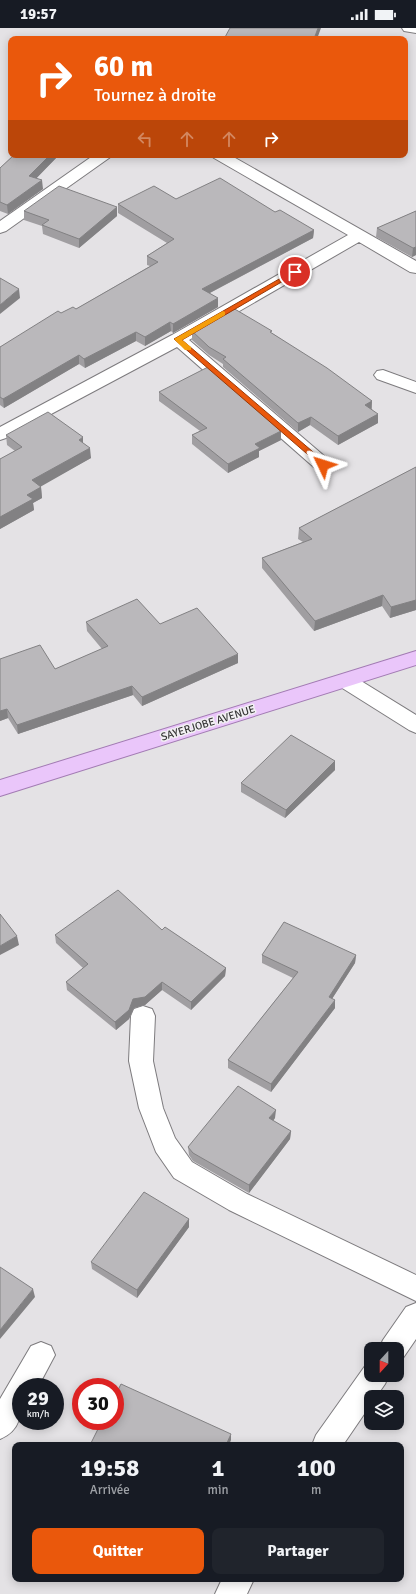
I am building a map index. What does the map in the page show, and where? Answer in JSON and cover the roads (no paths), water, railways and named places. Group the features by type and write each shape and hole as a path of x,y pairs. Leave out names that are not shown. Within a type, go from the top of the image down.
{"main road":[{"name":"SAYERJOBE AVENUE","path":"0,788 416,658"}],"street":[{"path":"409,28 416,29"},
{"path":"0,228 100,158"},
{"path":"224,158 416,268"},
{"path":"0,434 178,339 360,235"},
{"path":"178,339 323,465"},
{"path":"383,375 416,388"},
{"path":"346,681 416,725"},
{"path":"143,1016 141,1062 151,1108 165,1144 183,1170 238,1202 416,1288"},
{"path":"398,1342 416,1316"},
{"path":"28,1378 41,1355"},
{"path":"328,1442 370,1382"},
{"path":"0,1425 12,1405"},
{"path":"230,1594 237,1582"}]}
